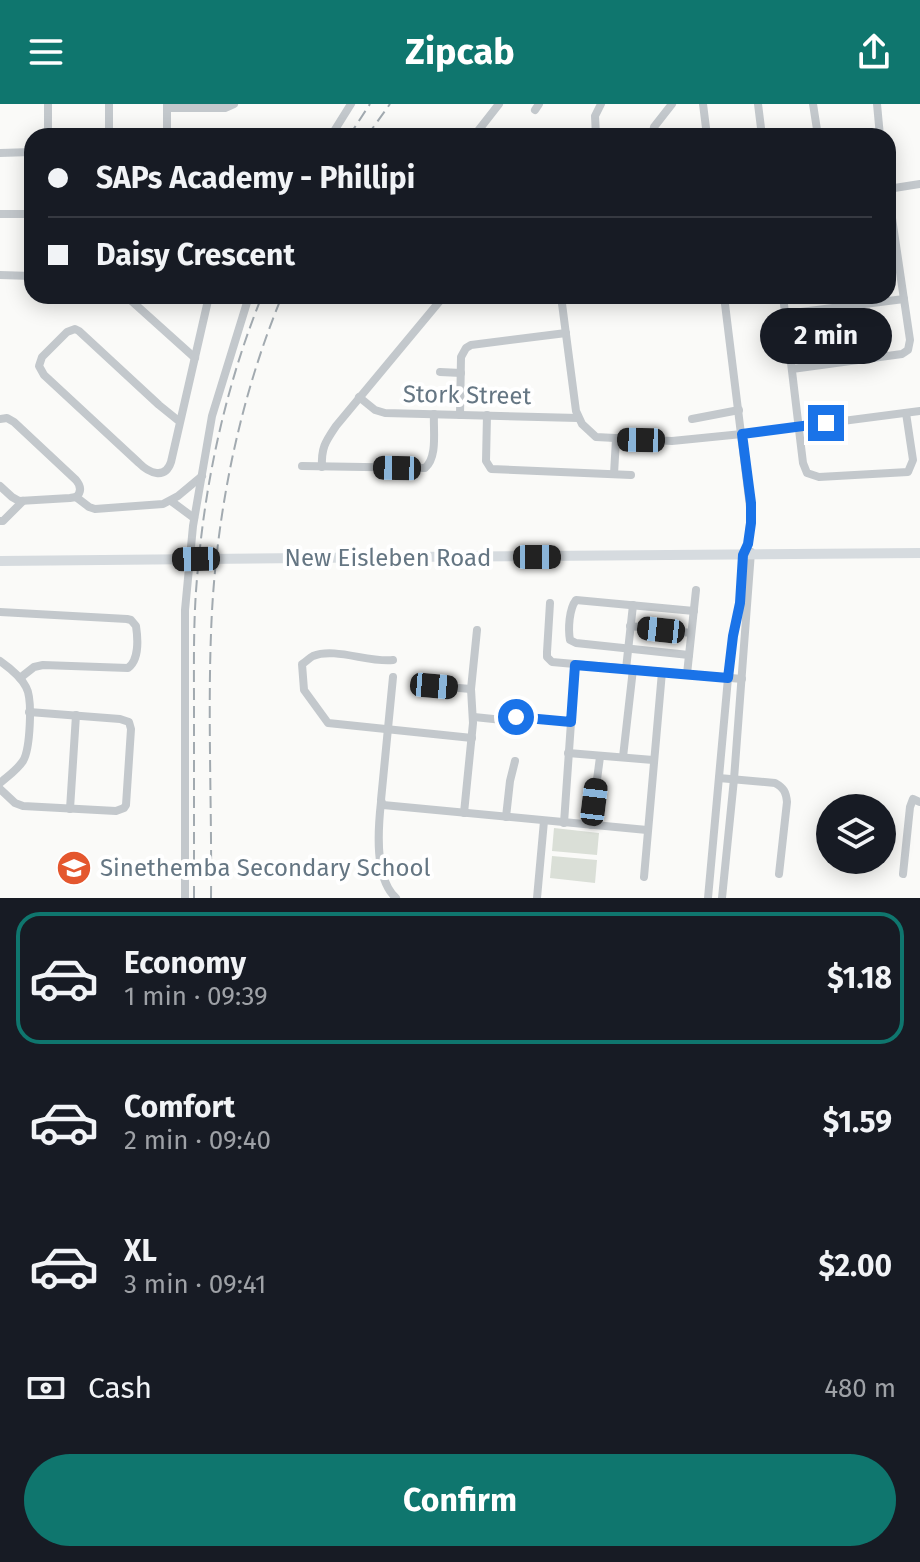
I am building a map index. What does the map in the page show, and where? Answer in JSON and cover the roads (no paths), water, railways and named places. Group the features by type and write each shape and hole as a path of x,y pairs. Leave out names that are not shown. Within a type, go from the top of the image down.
{"main road":[{"name":"New Eisleben Road","path":"0,561 748,552 920,553"}],"street":[{"path":"48,104 48,128"},
{"path":"109,104 109,128"},
{"path":"167,128 167,106 225,108 234,104"},
{"path":"336,128 351,104"},
{"path":"480,128 499,104"},
{"path":"596,128 595,116 601,104"},
{"path":"654,128 672,104"},
{"path":"703,104 706,128"},
{"path":"758,104 761,128"},
{"path":"813,104 817,128"},
{"path":"877,104 879,128"},
{"path":"0,153 24,152"},
{"path":"896,188 920,184"},
{"path":"0,214 24,214"},
{"path":"792,369 905,353 910,347 910,340 896,260"},
{"path":"0,275 24,276"},
{"path":"896,300 904,299"},
{"path":"135,304 195,358"},
{"path":"180,422 75,329 67,332 40,360 44,375 147,471 163,473 170,468 207,304"},
{"path":"185,898 186,600 194,518 212,416 247,304"},
{"path":"322,467 323,445 336,426 437,304"},
{"path":"562,304 578,418 591,435 600,438 683,440 920,411"},
{"path":"722,898 742,679 742,587 751,523 725,304"},
{"path":"784,304 803,463 807,473 819,477 903,473 910,469 913,460 906,413"},
{"path":"785,314 864,304"},
{"path":"460,415 461,357 469,346 566,333"},
{"path":"440,372 461,373"},
{"name":"Stork Street","path":"359,397 381,412 578,418"},
{"path":"692,419 739,410"},
{"path":"302,466 427,467 432,456 434,414"},
{"path":"487,415 486,461 491,469 631,475"},
{"path":"0,419 7,418 14,422 76,480 81,487 76,497"},
{"path":"614,474 616,439"},
{"path":"0,486 12,497 24,501 76,497 95,509 156,505 171,501 202,475"},
{"path":"0,521 24,501"},
{"path":"171,501 194,518"},
{"path":"687,674 696,590"},
{"path":"689,655 572,642 569,637 572,607 574,601 579,600 694,611"},
{"path":"550,603 547,657 552,662 742,679"},
{"path":"623,757 633,605"},
{"path":"0,612 127,619 136,626 135,660 128,668 43,665 34,667 20,678"},
{"path":"708,898 733,636 742,617"},
{"path":"630,626 691,633"},
{"path":"464,813 474,717 471,689 477,630"},
{"path":"393,660 381,662 343,654 315,655 302,664 304,690 328,723 472,738"},
{"path":"0,661 20,678 29,693 25,757 0,783"},
{"path":"564,823 575,665"},
{"path":"644,877 662,672"},
{"path":"393,677 379,859 390,892 396,898"},
{"path":"434,686 471,689"},
{"path":"0,789 19,805 116,811 124,808 127,800 129,722 29,712"},
{"path":"70,809 76,715"},
{"path":"474,717 571,722"},
{"path":"568,753 653,760"},
{"path":"591,825 600,757"},
{"path":"506,817 515,761"},
{"path":"719,778 775,783 786,792 779,874"},
{"path":"903,874 910,807 913,799 920,802"},
{"path":"381,802 388,806 647,830"},
{"path":"537,898 544,821"}],"railway":[{"path":"354,128 370,104"},
{"path":"373,128 390,104"},
{"path":"194,898 196,586 206,499 220,430 238,362 259,304"},
{"path":"211,898 210,718 215,571 226,490 243,411 279,304"}],"place":[{"name":"Sinethemba Secondary School","path":"74,868"}]}
